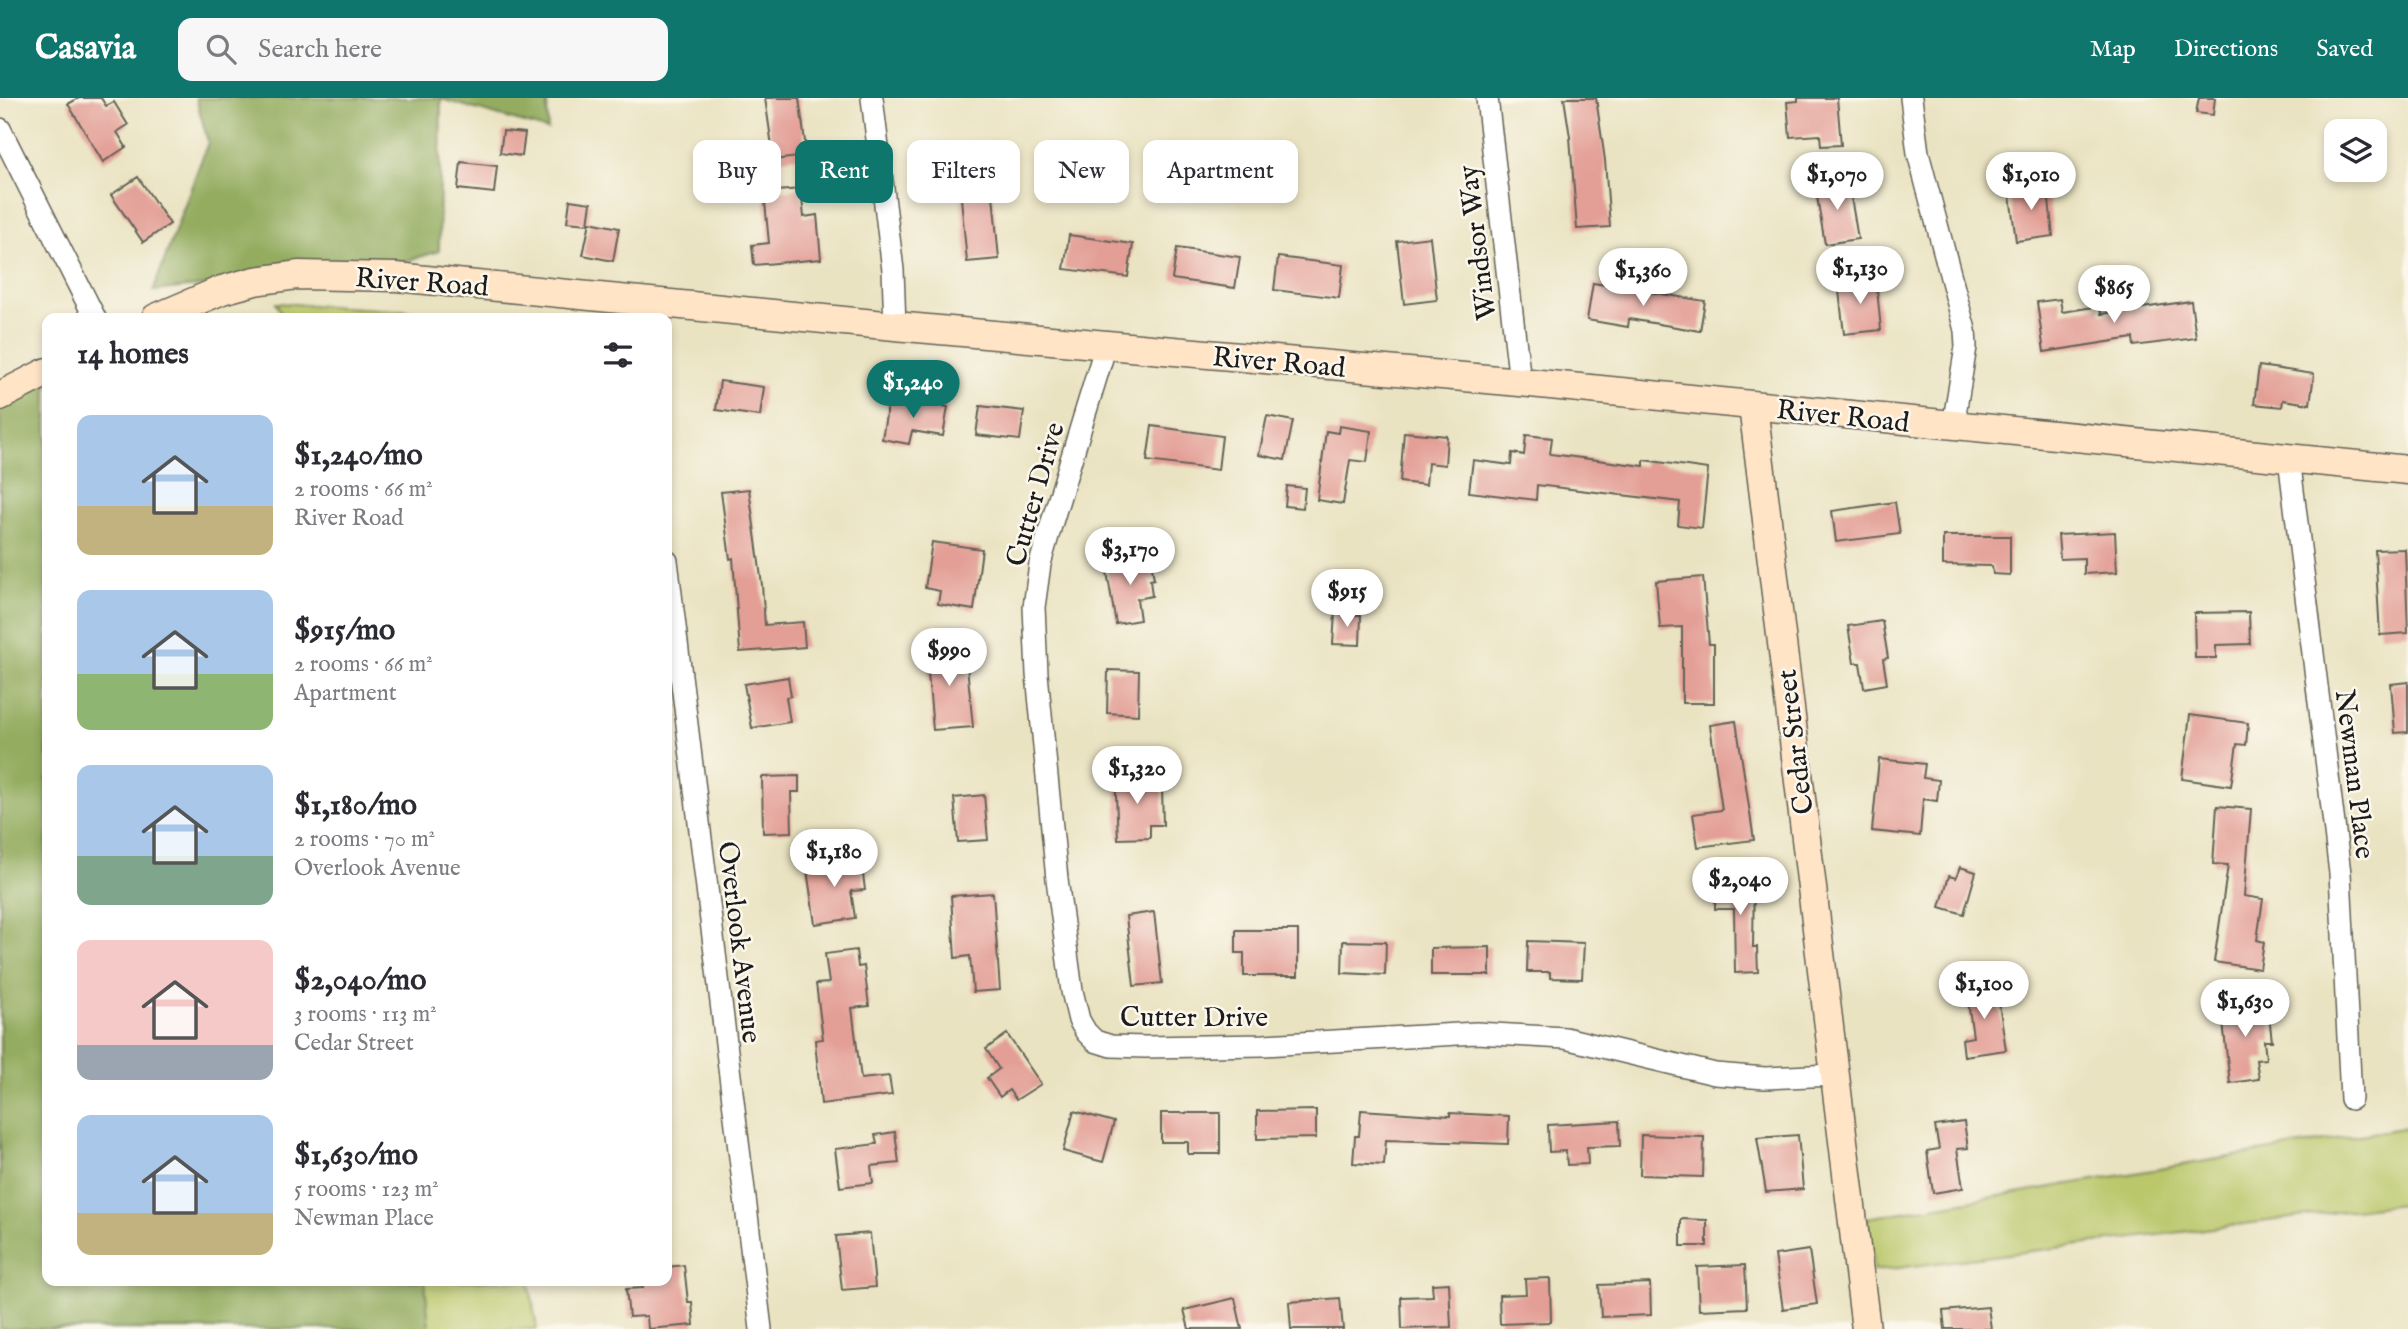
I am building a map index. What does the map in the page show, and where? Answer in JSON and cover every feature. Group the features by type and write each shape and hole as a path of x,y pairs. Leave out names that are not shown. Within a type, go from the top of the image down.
{"street":[{"path":"873,98 893,270 895,326"},
{"name":"Windsor Way","path":"1487,98 1520,382"},
{"path":"1911,98 1918,153 1965,330 1966,347 1954,426"},
{"path":"0,128 92,313"},
{"name":"River Road","path":"168,313 222,290 255,281 298,275 396,277 637,309 895,326 1520,382 2408,470"},
{"name":"Cutter Drive","path":"1106,345 1040,564 1034,607 1037,674 1057,879 1072,991 1079,1020 1086,1032 1096,1041 1111,1046 1145,1047 1264,1045 1476,1033 1565,1038 1715,1074 1765,1078 1834,1075"},
{"path":"0,396 42,375"},
{"name":"Cedar Street","path":"1753,406 1866,1329"},
{"name":"Newman Place","path":"2289,458 2340,873 2351,1099"},
{"name":"Overlook Avenue","path":"672,602 761,1329"}],"green space":[{"path":"196,98 547,98 548,130 441,99 439,251 397,264 153,291 208,142"},
{"path":"276,303 409,313 281,313"},
{"path":"42,369 42,1286 425,1286 429,1329 0,1329 0,390"},
{"path":"2408,1127 2408,1236 2401,1204 1875,1271 1867,1218"},
{"path":"425,1286 530,1286 537,1329 429,1329"}],"building":[{"path":"79,98 101,98 106,106 114,102 128,125 117,132 126,147 103,162 68,104"},
{"path":"765,98 799,98 805,140 795,140 795,157 781,159 781,140 771,140"},
{"path":"1564,98 1596,98 1605,160 1610,227 1577,229 1570,137"},
{"path":"1798,98 1837,98 1841,145 1821,146 1820,135 1790,137 1787,102 1798,101"},
{"path":"2199,98 2215,98 2213,115 2196,113"},
{"path":"503,131 525,133 522,156 500,153"},
{"path":"461,162 497,166 494,193 458,189"},
{"path":"138,177 170,224 143,242 111,195"},
{"path":"1848,179 1858,239 1825,244 1815,185"},
{"path":"2047,183 2053,236 2016,241 2009,188"},
{"path":"795,189 795,203 802,203 804,217 817,215 821,259 754,265 752,245 769,243 765,203 781,203 781,191"},
{"path":"570,200 591,203 588,224 567,222"},
{"path":"961,203 994,203 999,259 967,262"},
{"path":"590,222 619,228 613,261 583,255"},
{"path":"1069,235 1133,244 1128,277 1064,269"},
{"path":"1430,237 1437,300 1404,304 1397,241"},
{"path":"1177,248 1240,257 1235,288 1172,279"},
{"path":"1278,257 1343,265 1339,298 1274,290"},
{"path":"1876,279 1881,330 1844,334 1838,282"},
{"path":"1593,283 1705,301 1700,331 1629,319 1628,327 1587,320"},
{"path":"2060,299 2062,312 2100,306 2101,314 2191,301 2196,338 2134,346 2133,338 2044,352 2037,302"},
{"path":"2259,366 2314,374 2310,404 2283,400 2282,407 2254,404"},
{"path":"720,381 764,387 760,416 716,410"},
{"path":"889,397 948,407 943,436 912,431 909,444 882,439"},
{"path":"980,406 1024,411 1020,440 976,435"},
{"path":"1267,416 1293,421 1285,460 1259,455"},
{"path":"1152,426 1222,436 1218,470 1147,461"},
{"path":"1339,426 1371,431 1367,462 1350,460 1343,504 1317,500 1326,431 1338,433"},
{"path":"1404,432 1447,436 1445,465 1428,463 1426,485 1400,482"},
{"path":"1526,435 1552,438 1550,454 1644,466 1644,460 1708,469 1702,528 1678,525 1680,502 1537,485 1536,500 1469,492 1473,460 1511,465 1512,453 1524,455"},
{"path":"1287,486 1305,488 1303,508 1285,506"},
{"path":"749,489 765,625 803,622 805,647 740,652 733,558 730,559 721,492"},
{"path":"1895,502 1900,534 1836,542 1832,511"},
{"path":"2115,532 2117,572 2084,574 2084,558 2060,559 2058,535"},
{"path":"1943,536 2010,536 2010,575 1993,574 1992,566 1943,565"},
{"path":"932,542 982,549 974,610 938,604 940,591 925,588"},
{"path":"2405,549 2408,633 2380,635 2375,550"},
{"path":"1150,555 1154,579 1150,580 1152,596 1137,599 1140,620 1116,624 1106,566 1117,564 1117,561"},
{"path":"1703,577 1709,644 1714,644 1714,703 1682,703 1682,627 1660,628 1656,581"},
{"path":"2249,612 2250,644 2216,645 2216,658 2195,658 2194,613"},
{"path":"1335,613 1361,615 1360,645 1333,644"},
{"path":"1882,621 1888,658 1883,659 1887,684 1864,688 1860,663 1854,663 1848,626"},
{"path":"965,646 973,727 933,730 926,650"},
{"path":"1108,670 1139,671 1138,715 1107,713"},
{"path":"788,677 791,696 786,697 790,722 752,728 744,684"},
{"path":"2408,682 2408,732 2395,733 2391,684"},
{"path":"2190,715 2248,723 2246,745 2237,744 2231,786 2182,779"},
{"path":"1736,721 1754,840 1698,847 1693,814 1722,810 1710,725"},
{"path":"1879,759 1925,764 1923,778 1939,780 1937,801 1923,799 1920,836 1872,831"},
{"path":"1147,773 1147,788 1162,788 1163,825 1150,825 1150,838 1118,839 1115,774"},
{"path":"799,776 799,792 791,792 792,832 763,833 762,777"},
{"path":"984,795 988,840 958,842 954,798"},
{"path":"2217,806 2251,809 2244,896 2263,899 2257,940 2264,942 2260,969 2214,962 2228,865 2213,864"},
{"path":"845,857 846,868 862,866 865,890 851,891 855,918 815,924 806,863"},
{"path":"1960,867 1976,872 1964,914 1940,907 1949,876 1956,878"},
{"path":"1716,874 1754,875 1753,947 1757,947 1758,972 1735,973 1734,909 1715,909"},
{"path":"993,893 1000,990 973,992 970,956 955,958 951,896"},
{"path":"1154,912 1162,983 1134,986 1126,916"},
{"path":"1236,930 1298,930 1298,976 1244,976 1244,953 1236,953"},
{"path":"1343,941 1386,942 1385,975 1342,973"},
{"path":"1528,941 1584,943 1582,979 1550,978 1550,972 1527,972"},
{"path":"1490,947 1490,975 1431,975 1431,948"},
{"path":"856,950 858,967 864,966 869,1006 852,1008 861,1079 889,1076 892,1095 821,1104 815,1040 823,1039 816,984 829,983 825,954"},
{"path":"1996,983 2006,1050 1964,1056 1962,1039 1973,1037 1966,987"},
{"path":"2259,1001 2261,1017 2269,1016 2272,1041 2264,1041 2266,1059 2256,1060 2259,1079 2230,1083 2221,1005"},
{"path":"1007,1034 1041,1084 1016,1100 1009,1090 1000,1097 987,1078 999,1069 986,1049"},
{"path":"1316,1110 1316,1138 1257,1139 1257,1111"},
{"path":"1361,1110 1450,1116 1450,1113 1509,1116 1508,1144 1386,1140 1384,1165 1353,1163"},
{"path":"1074,1111 1114,1122 1103,1162 1063,1151"},
{"path":"1161,1113 1220,1113 1220,1154 1188,1154 1188,1142 1161,1142"},
{"path":"1619,1121 1620,1146 1587,1147 1588,1164 1567,1165 1566,1151 1549,1152 1548,1125"},
{"path":"1964,1122 1968,1148 1957,1149 1963,1188 1933,1193 1927,1151 1939,1149 1935,1126"},
{"path":"895,1132 899,1163 871,1166 873,1183 840,1187 835,1149 877,1144 875,1135"},
{"path":"1641,1135 1704,1137 1703,1177 1640,1175"},
{"path":"1798,1135 1803,1189 1766,1192 1757,1138"},
{"path":"1681,1219 1707,1220 1707,1246 1681,1246"},
{"path":"870,1233 875,1287 842,1290 836,1236"},
{"path":"1809,1250 1817,1304 1783,1309 1775,1255"},
{"path":"684,1265 688,1302 692,1302 694,1325 648,1329 647,1316 629,1317 626,1289 672,1286 672,1266"},
{"path":"1745,1265 1747,1308 1699,1310 1697,1267"},
{"path":"1550,1278 1551,1322 1500,1324 1499,1295 1526,1294 1525,1279"},
{"path":"1449,1283 1451,1327 1402,1329 1401,1297 1433,1296 1432,1284"},
{"path":"1650,1283 1651,1315 1601,1317 1599,1285"},
{"path":"1235,1298 1242,1329 1189,1329 1184,1310"},
{"path":"1340,1298 1343,1329 1291,1329 1289,1302"},
{"path":"1988,1307 1991,1329 1945,1329 1943,1311"}]}
